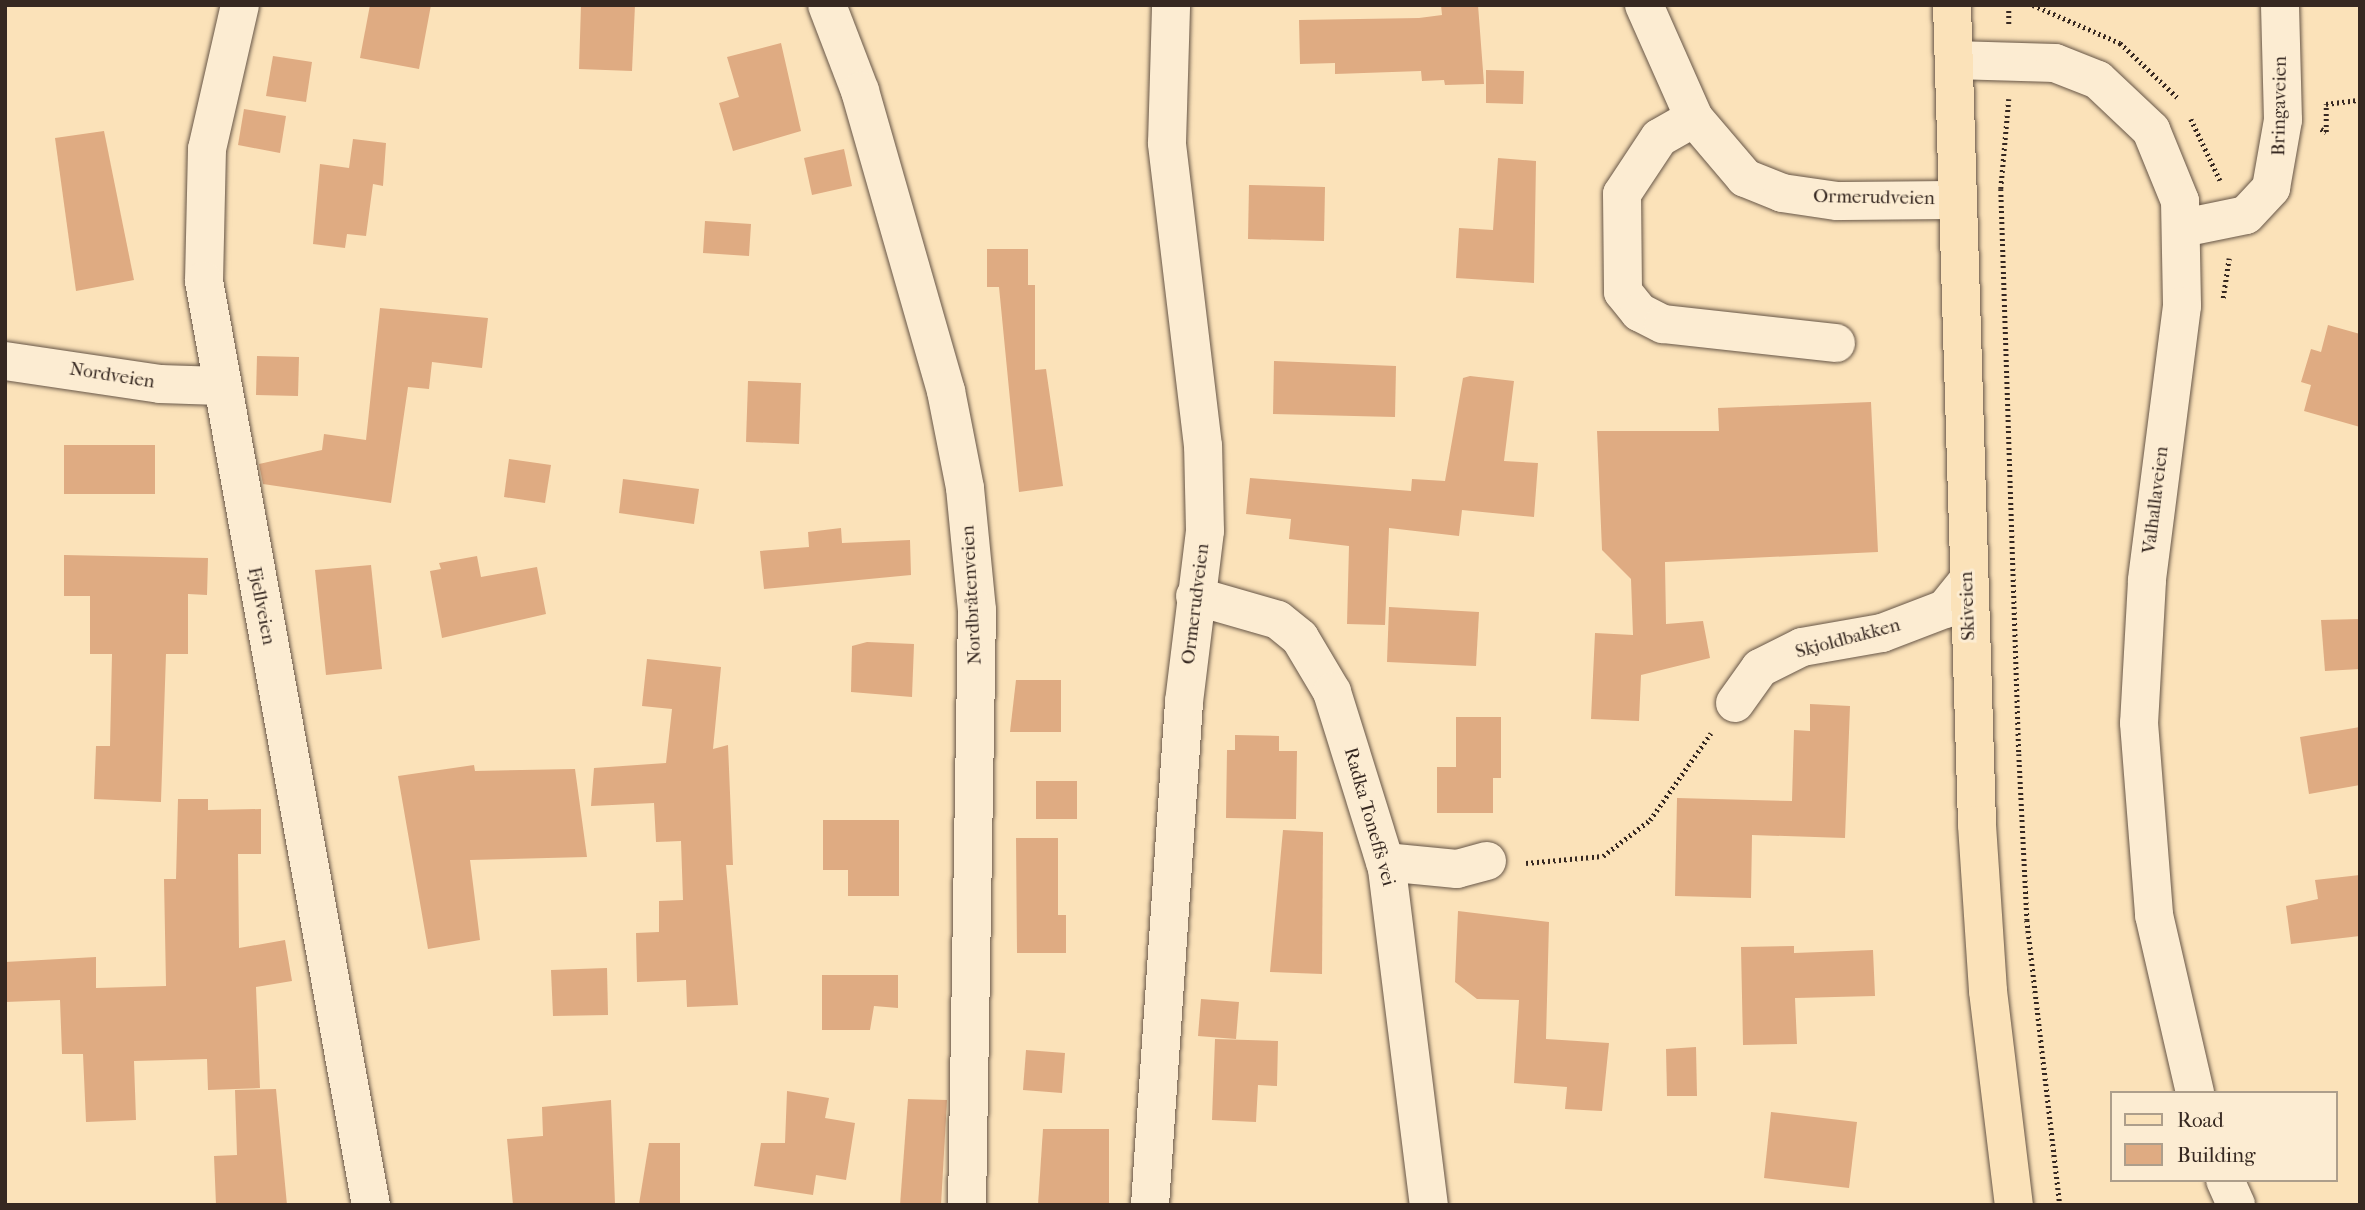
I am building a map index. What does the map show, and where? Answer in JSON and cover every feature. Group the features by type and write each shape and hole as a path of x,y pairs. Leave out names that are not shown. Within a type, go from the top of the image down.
{"main road":[{"name":"Skiveien","path":"1952,5 1967,582 1988,991 2014,1205"}],"street":[{"name":"Fjellveien","path":"240,5 212,122 202,208 204,281 220,386 371,1205"},
{"name":"Nordbråtenveien","path":"827,5 860,91 946,391 965,488 977,610 967,1205"},
{"name":"Ormerudveien","path":"1150,1205 1195,596 1206,482 1171,200 1171,5"},
{"name":"Ormerudveien","path":"1643,5 1694,118 1737,171 1782,193 1837,201 1957,200"},
{"name":"Bringaveien","path":"2183,228 2246,215 2271,188 2283,120 2280,5"},
{"name":"Valhallaveien","path":"1954,60 2055,63 2118,94 2163,151 2183,228 2182,306 2148,568 2138,723 2154,915 2195,1091"},
{"path":"1694,118 1659,138 1622,194 1623,292 1639,312 1663,324 1836,343"},
{"name":"Nordveien","path":"5,361 160,384 220,386"},
{"name":"Skjoldbakken","path":"1735,703 1760,668 1802,648 1882,633 1945,609 1967,582"},
{"name":"Radka Toneffs vei","path":"1195,596 1247,608 1300,638 1332,692 1385,862 1405,981 1429,1205"},
{"path":"1385,862 1457,869 1486,861"},
{"path":"2226,1182 2236,1205"}],"path":[{"path":"2009,96 2001,189 2019,754 2027,920 2060,1205"},
{"path":"2326,129 2326,104 2360,100"},
{"path":"2222,305 2229,254"},
{"path":"1486,861 1544,864 1603,856 1650,820 1735,703"}],"building":[{"path":"370,5 431,5 419,69 360,58"},
{"path":"581,5 635,5 632,71 579,69"},
{"path":"1441,5 1478,5 1484,84 1445,85 1444,80 1422,81 1421,71 1335,74 1335,63 1300,64 1299,20 1419,18 1442,15"},
{"path":"781,43 801,131 733,151 719,103 739,97 727,57"},
{"path":"273,56 312,62 306,102 266,96"},
{"path":"1486,70 1524,71 1523,104 1486,103"},
{"path":"244,109 286,116 280,153 238,145"},
{"path":"104,131 134,280 76,291 55,138"},
{"path":"353,139 386,143 383,186 373,184 366,236 347,234 345,248 313,244 320,164 349,168"},
{"path":"844,149 852,186 812,195 804,158"},
{"path":"1498,158 1536,161 1534,283 1456,278 1459,228 1493,230"},
{"path":"1249,185 1325,187 1324,241 1248,239"},
{"path":"705,221 751,224 749,256 703,253"},
{"path":"987,249 1028,249 1028,285 1035,285 1035,370 1046,369 1063,486 1019,492 999,287 987,287"},
{"path":"380,308 488,318 482,368 432,362 429,389 408,387 391,503 263,484 259,464 322,450 324,434 366,440"},
{"path":"2328,325 2360,334 2360,427 2304,411 2311,385 2301,382 2311,349 2321,352"},
{"path":"257,356 299,357 298,396 256,395"},
{"path":"1274,361 1396,366 1395,417 1273,414"},
{"path":"1470,376 1514,381 1504,461 1538,463 1534,517 1462,510 1459,536 1389,528 1385,625 1347,624 1349,546 1289,539 1291,519 1246,514 1250,478 1411,491 1412,479 1445,481 1463,378"},
{"path":"748,381 801,383 799,444 746,442"},
{"path":"1871,402 1878,552 1665,562 1666,624 1703,621 1710,658 1641,675 1639,721 1591,719 1595,633 1633,635 1631,579 1602,550 1597,431 1719,431 1718,408"},
{"path":"64,445 155,445 155,494 64,494"},
{"path":"509,459 551,465 545,503 504,497"},
{"path":"623,479 699,489 694,524 619,513"},
{"path":"841,528 842,543 910,540 911,575 764,589 760,551 809,547 808,532"},
{"path":"64,555 208,558 207,595 188,594 188,654 166,654 161,802 94,799 96,746 110,746 112,654 90,654 90,596 64,596"},
{"path":"477,556 481,577 537,567 546,614 442,638 430,571 441,569 439,563"},
{"path":"371,565 382,669 326,675 315,570"},
{"path":"1389,607 1479,612 1476,666 1387,662"},
{"path":"2360,619 2360,669 2325,671 2321,620"},
{"path":"867,642 914,644 912,697 851,692 852,646"},
{"path":"647,659 721,667 713,749 728,745 733,865 726,865 738,1005 687,1007 686,980 637,982 636,933 659,932 659,901 683,900 681,841 656,842 654,803 591,806 594,768 666,763 672,709 642,706"},
{"path":"1016,680 1061,680 1061,732 1010,732"},
{"path":"1810,704 1850,706 1845,838 1752,835 1751,898 1675,896 1677,798 1792,801 1794,730 1810,731"},
{"path":"1456,717 1501,717 1501,778 1493,778 1493,813 1437,813 1437,767 1456,767"},
{"path":"2360,727 2360,785 2309,794 2300,737"},
{"path":"1235,735 1279,736 1279,751 1297,751 1296,819 1226,818 1227,750 1235,750"},
{"path":"474,765 475,771 575,769 587,857 470,860 480,940 428,949 398,776"},
{"path":"1036,781 1077,781 1077,819 1036,819"},
{"path":"178,799 208,799 208,810 261,809 261,854 238,854 239,948 285,940 292,981 256,987 260,1088 208,1090 207,1059 134,1061 136,1120 86,1122 83,1054 62,1054 60,1000 5,1002 5,962 96,957 96,988 166,986 164,879 176,879"},
{"path":"823,820 899,820 899,896 848,896 848,870 823,870"},
{"path":"1283,830 1323,832 1322,974 1270,972"},
{"path":"1016,838 1058,838 1058,915 1066,915 1066,953 1017,953"},
{"path":"2360,875 2360,936 2291,944 2286,906 2318,899 2315,880"},
{"path":"1458,911 1549,922 1546,1039 1609,1043 1602,1111 1565,1109 1567,1087 1514,1083 1519,1000 1477,999 1455,982"},
{"path":"1794,946 1794,953 1873,950 1875,996 1795,998 1797,1044 1743,1045 1741,947"},
{"path":"607,968 608,1015 553,1016 551,970"},
{"path":"822,975 898,975 898,1008 874,1006 870,1030 822,1030"},
{"path":"1201,999 1239,1002 1236,1039 1198,1036"},
{"path":"1215,1039 1278,1041 1277,1086 1258,1085 1256,1122 1212,1120"},
{"path":"1696,1047 1697,1096 1667,1096 1666,1049"},
{"path":"1026,1050 1065,1053 1062,1093 1023,1090"},
{"path":"276,1089 287,1205 216,1205 214,1156 237,1155 235,1090"},
{"path":"787,1091 829,1098 825,1118 855,1123 846,1180 816,1175 813,1195 754,1186 761,1143 785,1143"},
{"path":"908,1099 947,1100 941,1205 900,1205"},
{"path":"611,1100 615,1204 513,1205 507,1139 543,1136 542,1107"},
{"path":"1771,1112 1857,1122 1849,1188 1764,1178"},
{"path":"1043,1129 1109,1129 1109,1205 1038,1205"},
{"path":"649,1143 680,1143 680,1204 639,1204"}]}
